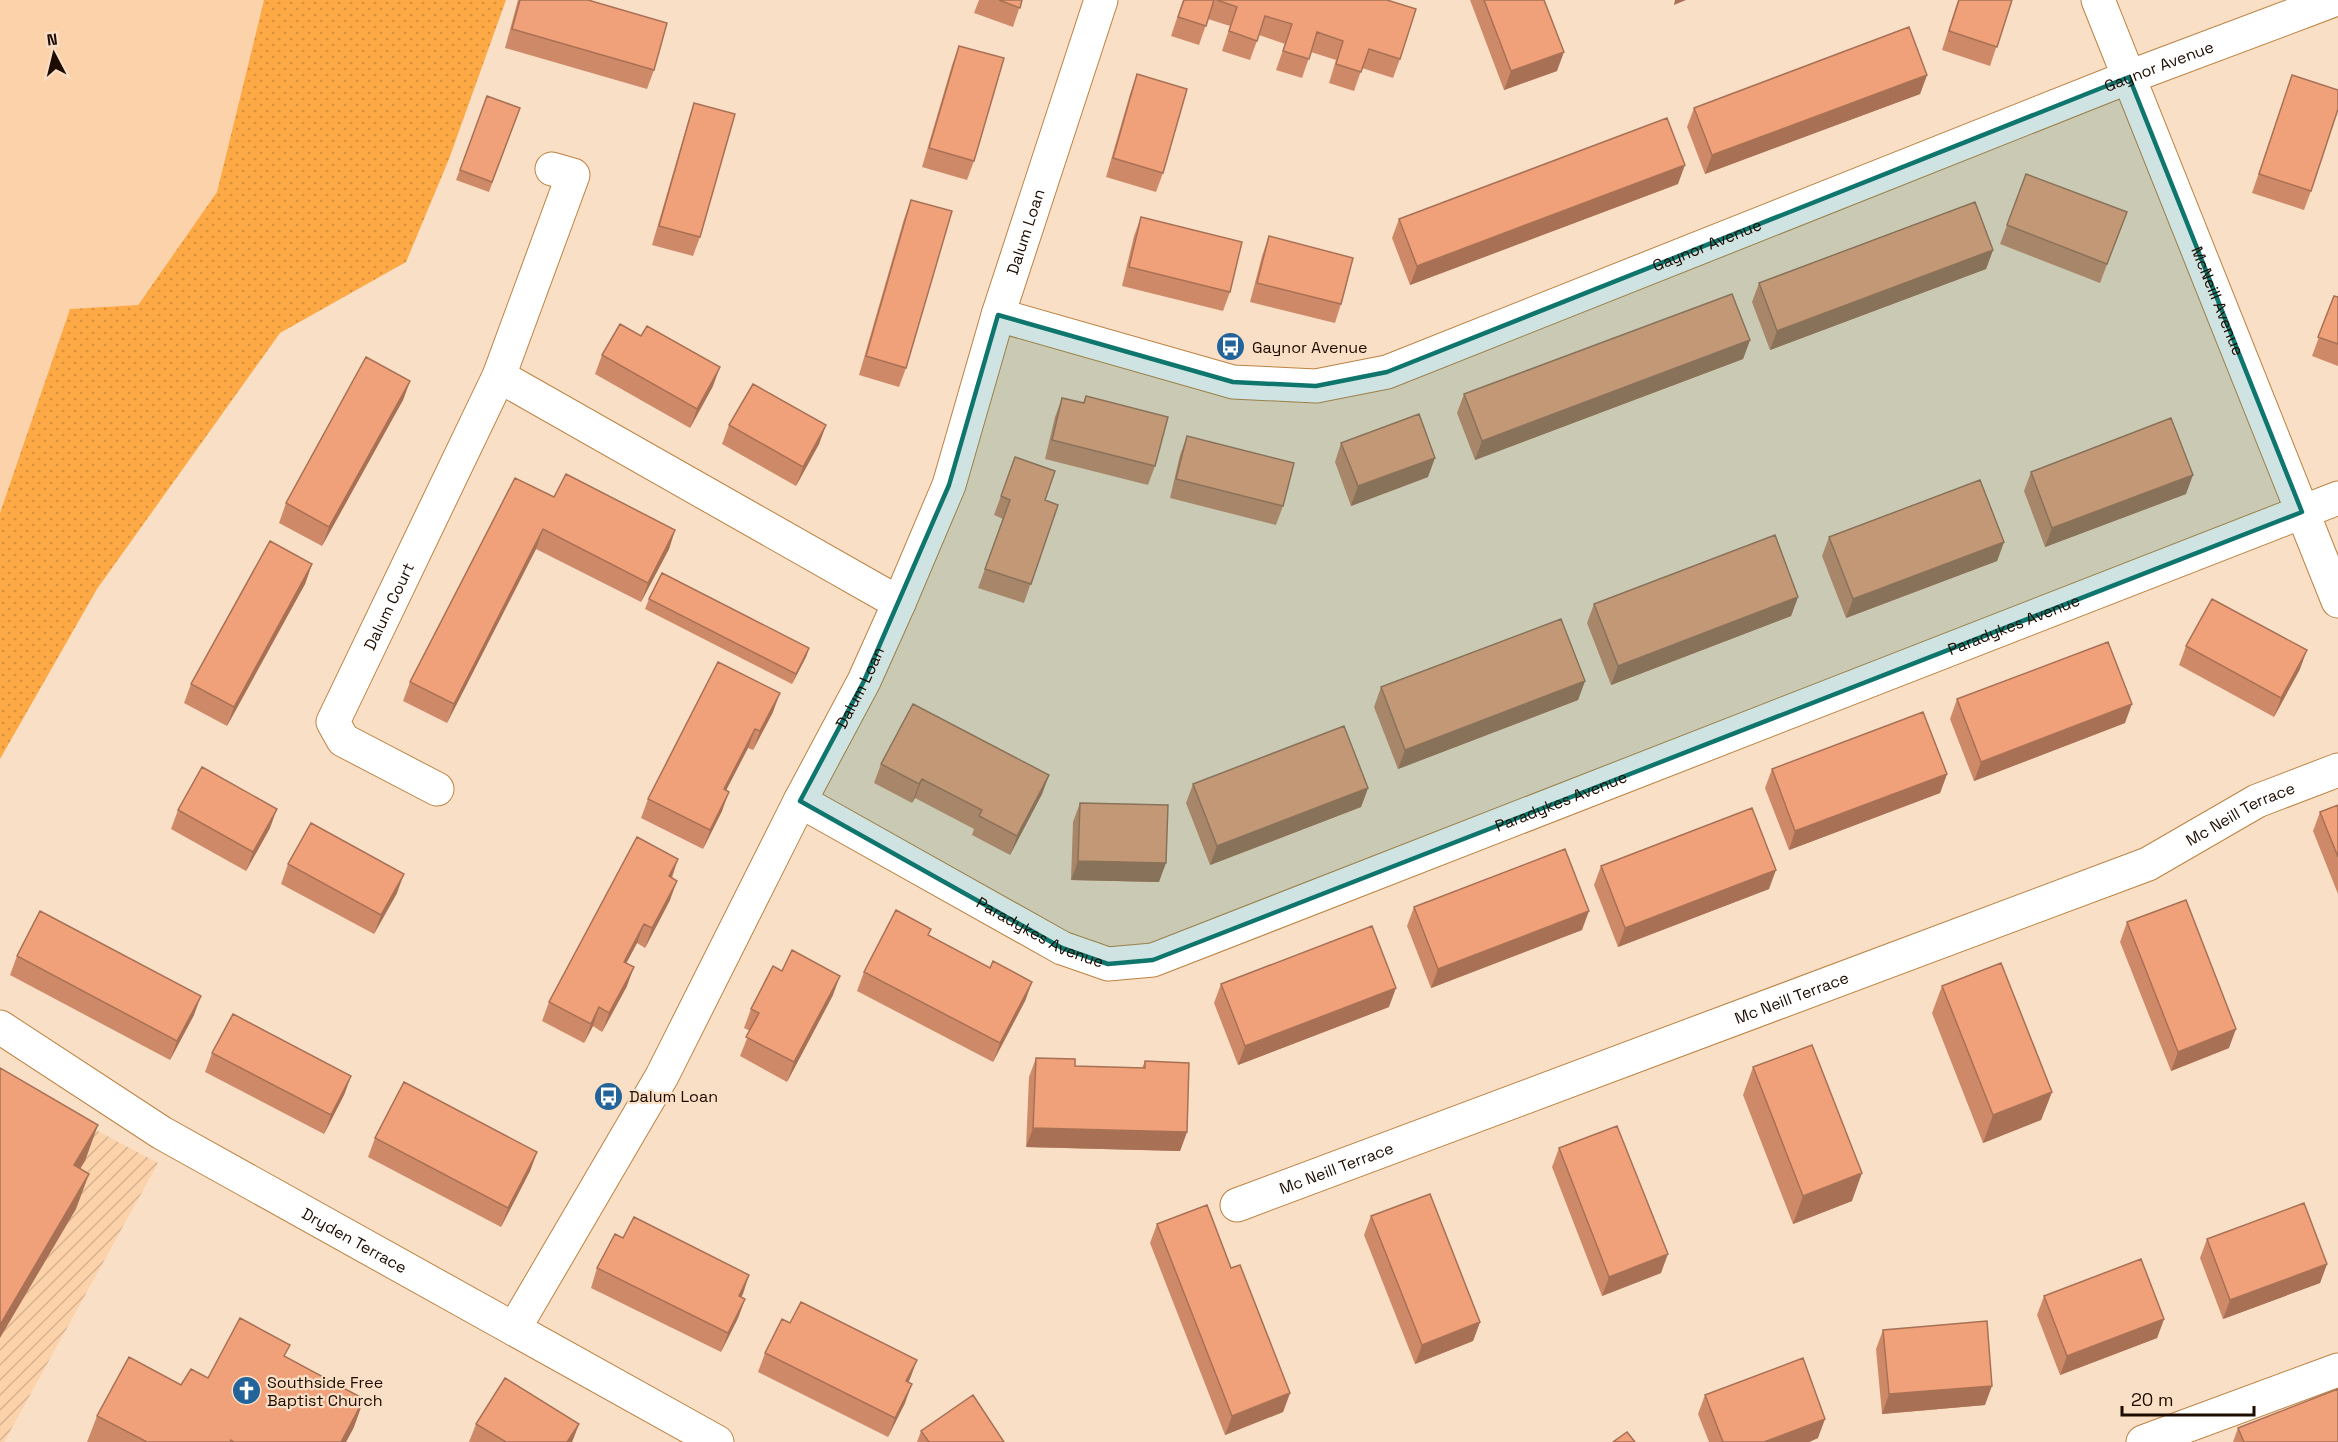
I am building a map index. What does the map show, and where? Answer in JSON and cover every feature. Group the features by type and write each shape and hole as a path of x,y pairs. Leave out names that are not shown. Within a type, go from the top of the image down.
{"street":[{"name":"Dalum Loan","path":"514,1329 662,1076 800,801 864,681 899,603 949,485 998,315 1101,0"},
{"name":"McNeill Avenue","path":"2098,0 2338,601"},
{"name":"Gaynor Avenue","path":"998,315 1233,382 1316,386 1387,372 2129,77 2334,0"},
{"name":"Dalum Court","path":"437,789 343,740 333,722 499,376 573,175 552,169"},
{"path":"499,376 899,603"},
{"name":"Paradykes Avenue","path":"800,801 1062,948 1108,964 1153,960 2338,498"},
{"name":"Mc Neill Terrace","path":"1237,1205 2148,864 2257,801 2338,770"},
{"name":"Dryden Terrace","path":"0,1027 162,1133 514,1329 704,1439"},
{"path":"2143,1442 2338,1370"}],"highlighted area":[{"path":"2129,77 2302,512 1153,960 1108,964 1062,948 800,801 864,681 949,485 998,315 1233,382 1316,386 1387,372"}],"shaded area":[{"path":"0,0 264,0 217,192 137,305 70,309 0,513"},
{"path":"264,0 506,0 449,159 406,262 280,333 97,589 0,759 0,513 70,309 138,305 217,192"},
{"path":"0,1079 158,1163 4,1442 0,1442"}],"building":[{"path":"520,0 588,0 667,23 654,70 512,29"},
{"path":"999,0 1022,0 1020,8"},
{"path":"1184,0 1214,0 1206,26 1178,17"},
{"path":"1217,0 1387,0 1416,9 1400,59 1369,49 1361,72 1336,64 1343,41 1317,32 1309,59 1283,51 1292,24 1265,16 1257,41 1229,31 1237,7"},
{"path":"1484,0 1544,0 1564,52 1511,71"},
{"path":"1959,0 2012,0 1997,47 1949,31"},
{"path":"1909,27 1927,75 1712,155 1694,108"},
{"path":"959,46 1004,58 974,161 929,148"},
{"path":"1137,74 1187,89 1163,173 1113,158"},
{"path":"2292,75 2338,90 2338,109 2311,191 2259,174"},
{"path":"487,96 520,108 492,182 460,170"},
{"path":"694,103 735,114 700,237 659,226"},
{"path":"1667,118 1685,165 1417,266 1399,219"},
{"path":"2026,174 2127,212 2107,264 2007,225"},
{"path":"911,200 952,211 906,368 866,356"},
{"path":"1975,202 1993,250 1777,331 1759,283"},
{"path":"1141,217 1242,242 1230,292 1129,267"},
{"path":"1269,236 1353,258 1341,304 1257,283"},
{"path":"1732,294 1750,340 1482,441 1464,394"},
{"path":"2334,296 2338,297 2338,344 2318,337"},
{"path":"620,324 641,336 647,326 720,367 697,409 602,355"},
{"path":"366,357 410,381 329,527 286,503"},
{"path":"753,384 826,425 803,467 729,425"},
{"path":"1086,396 1168,417 1155,466 1052,440 1062,398 1084,403"},
{"path":"1419,414 1435,458 1358,486 1341,443"},
{"path":"2171,418 2193,475 2052,528 2031,472"},
{"path":"1187,436 1294,463 1283,506 1176,479"},
{"path":"1015,457 1055,471 1045,500 1058,505 1031,584 985,569 1010,500 1001,496"},
{"path":"566,474 675,530 648,583 543,529 454,704 410,682 515,478 554,497"},
{"path":"1980,480 2004,542 1853,599 1829,537"},
{"path":"1775,535 1798,597 1618,666 1594,604"},
{"path":"270,541 312,564 234,707 191,684"},
{"path":"662,573 809,648 796,674 649,599"},
{"path":"2212,599 2307,650 2281,698 2186,646"},
{"path":"1561,619 1585,681 1405,750 1381,687"},
{"path":"2108,642 2132,704 1981,762 1957,699"},
{"path":"718,662 780,693 760,731 755,729 724,789 729,792 710,830 648,799"},
{"path":"913,704 1049,775 1017,836 979,816 982,810 922,779 919,784 881,764"},
{"path":"1923,712 1947,774 1795,831 1772,769"},
{"path":"1344,726 1368,788 1217,846 1193,784"},
{"path":"202,767 277,809 253,852 178,810"},
{"path":"1080,803 1168,805 1166,863 1078,861"},
{"path":"2338,805 2338,857 2320,812"},
{"path":"1752,808 1776,870 1625,928 1601,866"},
{"path":"311,823 404,874 381,915 288,864"},
{"path":"637,837 678,859 669,876 677,881 652,928 644,924 624,962 634,967 609,1013 599,1007 591,1024 549,1002"},
{"path":"1565,849 1589,911 1438,969 1414,907"},
{"path":"2186,900 2236,1029 2178,1052 2127,922"},
{"path":"896,910 931,929 928,935 990,968 993,961 1032,982 1000,1043 864,972"},
{"path":"40,911 201,996 177,1041 17,956"},
{"path":"1372,926 1396,988 1245,1046 1221,984"},
{"path":"792,950 840,976 794,1062 746,1037 759,1013 751,1009 773,966 782,971"},
{"path":"2001,963 2052,1092 1993,1115 1942,986"},
{"path":"233,1014 351,1076 331,1115 212,1053"},
{"path":"1812,1045 1862,1173 1803,1196 1753,1067"},
{"path":"1036,1058 1075,1059 1075,1066 1145,1068 1145,1061 1189,1063 1187,1132 1033,1128"},
{"path":"0,1068 98,1125 74,1165 89,1174 0,1325"},
{"path":"404,1082 537,1152 508,1208 375,1138"},
{"path":"1617,1126 1668,1254 1609,1277 1559,1148"},
{"path":"1430,1194 1480,1322 1422,1345 1371,1216"},
{"path":"2304,1203 2327,1264 2230,1300 2207,1239"},
{"path":"1207,1205 1231,1268 1240,1265 1290,1393 1232,1416 1157,1224"},
{"path":"634,1217 749,1275 739,1296 745,1299 728,1333 597,1268 615,1234 623,1238"},
{"path":"2141,1259 2164,1319 2067,1356 2044,1296"},
{"path":"801,1302 917,1360 906,1381 912,1384 895,1418 765,1353 782,1319 790,1323"},
{"name":"Southside Free Baptist Church","path":"240,1318 290,1345 284,1356 364,1399 341,1442 234,1442 231,1440 230,1442 147,1442 97,1416 129,1357 181,1385 191,1369 208,1378"},
{"path":"1987,1321 1992,1386 1889,1394 1883,1330"},
{"path":"1803,1358 1825,1419 1764,1442 1723,1442 1705,1395"},
{"path":"505,1378 579,1424 567,1442 506,1442 476,1424"},
{"path":"2338,1389 2338,1442 2244,1442 2238,1428"},
{"path":"973,1395 1004,1442 929,1442 921,1431"},
{"path":"1627,1432 1635,1442 1613,1442"}],"place":[{"name":"Gaynor Avenue","path":"1231,347"},
{"name":"Dalum Loan","path":"608,1096"},
{"name":"Southside Free Baptist Church","path":"246,1391"}]}
